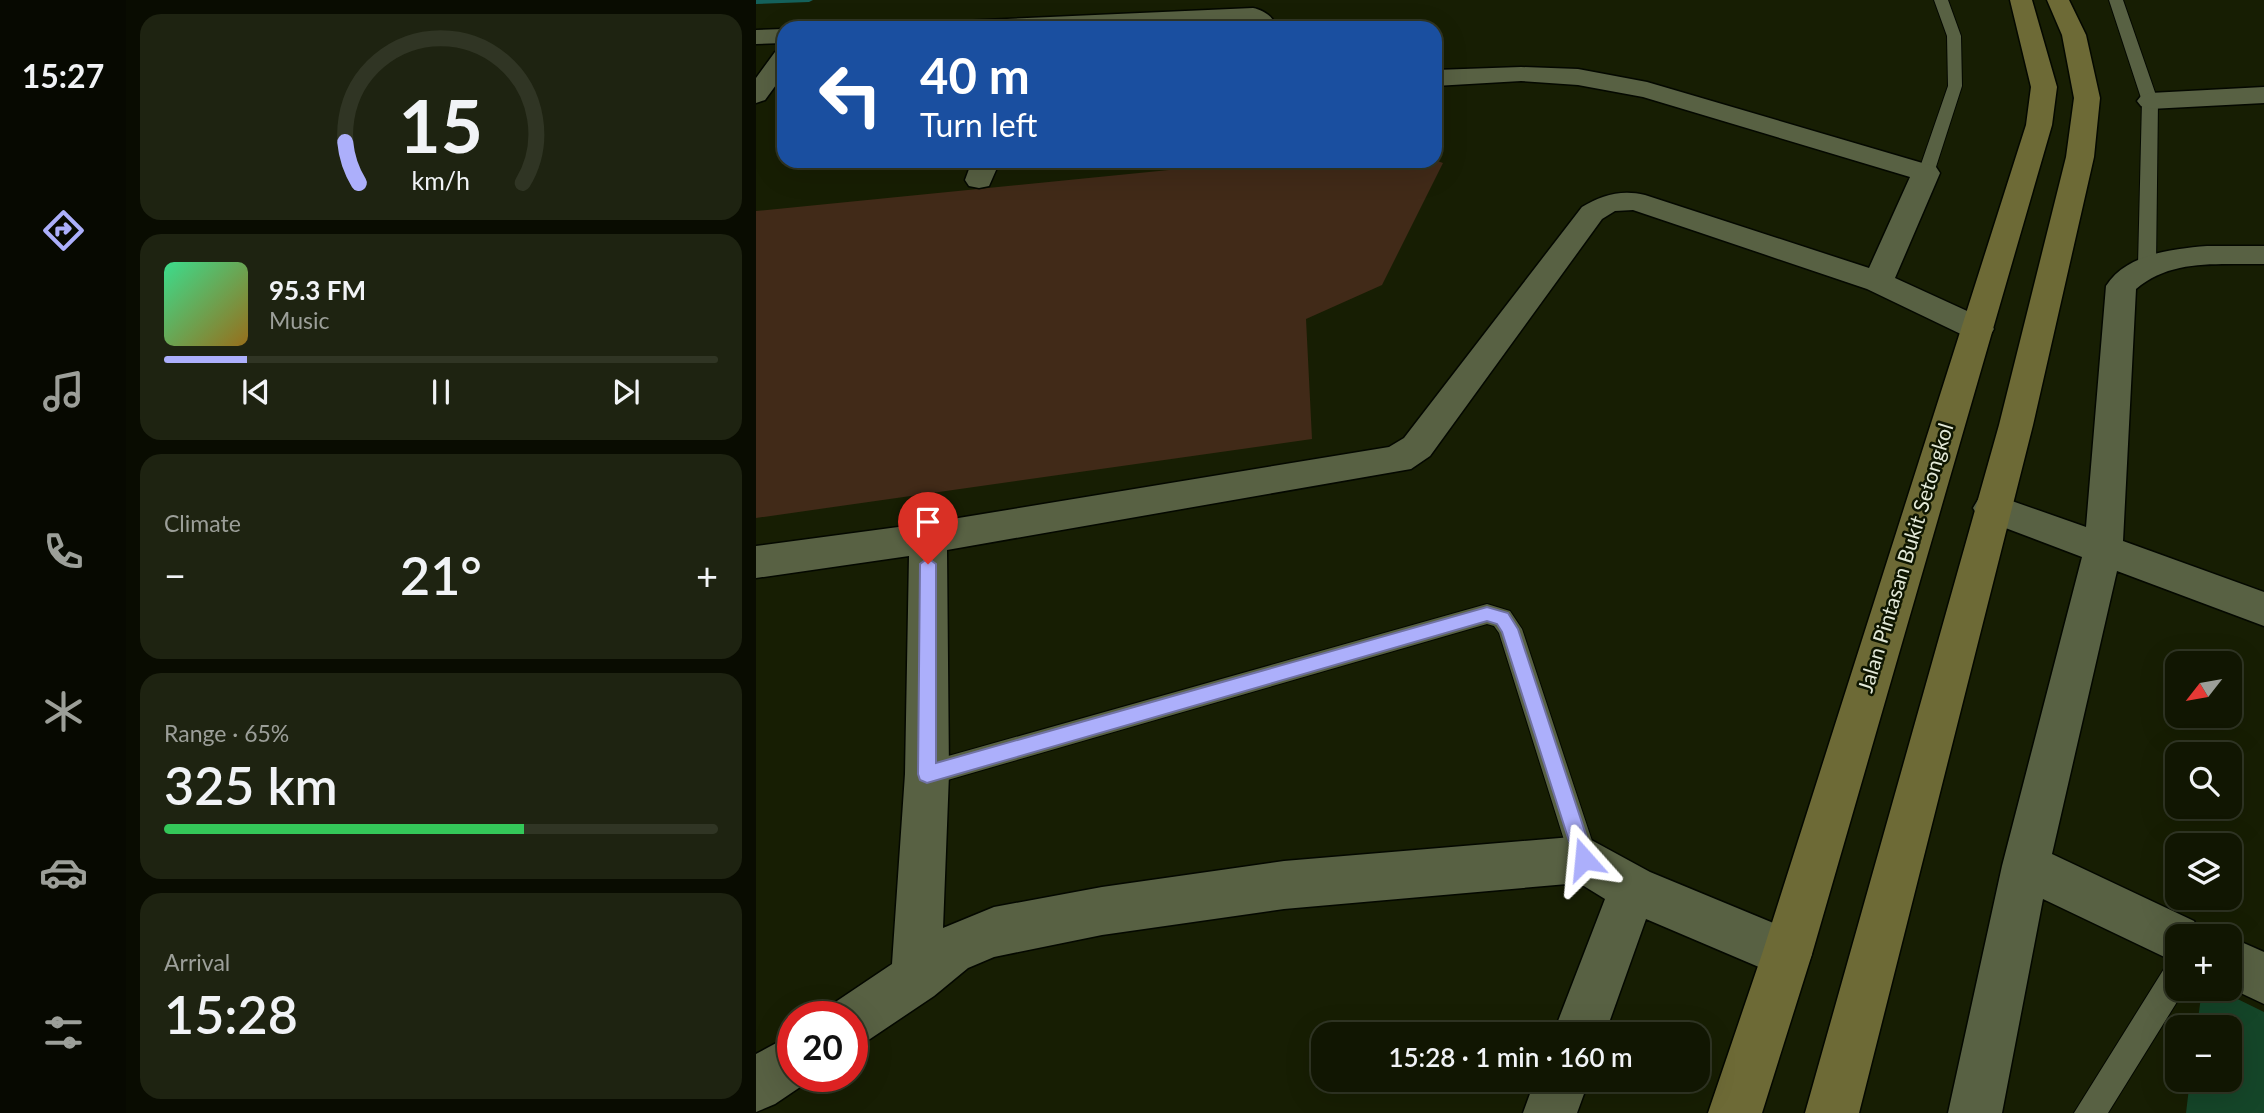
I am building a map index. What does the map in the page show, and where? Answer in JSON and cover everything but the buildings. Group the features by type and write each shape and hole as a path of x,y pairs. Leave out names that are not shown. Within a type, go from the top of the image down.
{"main road":[{"name":"Jalan Pintasan Bukit Setongkol","path":"1735,1113 1787,954 2039,125 2044,87 2021,0"},
{"path":"1832,1113 1992,508 2017,425 2080,156 2087,98 2074,36 2058,0"}],"street":[{"path":"1132,21 1253,15 1260,21"},
{"path":"756,37 777,36"},
{"path":"756,96 777,67"},
{"path":"1442,78 1521,74 1578,77 1647,90 1926,173 1878,282"},
{"path":"2150,101 2264,95"},
{"path":"756,562 928,538 1398,459 1417,447 1591,213 1608,202 1634,201 1878,282 1978,329"},
{"path":"1975,1113 2026,866 2103,550 2122,286 2131,275 2162,260 2264,255"},
{"path":"1992,508 2264,609"},
{"path":"916,978 927,774 928,538"},
{"path":"868,1010 916,978 950,950 994,932 1102,911 1284,885 1584,859 1633,889 1787,954"},
{"path":"2026,866 2165,932"},
{"path":"1583,1022 1633,889"},
{"path":"2242,968 2264,979"},
{"path":"756,1085 777,1071"},
{"path":"1550,1113 1558,1092"}],"lane":[{"path":"1926,173 1955,86 1954,36 1941,0"},
{"path":"2116,0 2150,101 2147,265"},
{"path":"927,774 1487,614 1502,618 1510,629 1584,859"},
{"path":"2091,1113 2165,993"}],"shaded area":[{"path":"1189,168 1440,168 1382,285 1306,319 1312,439 756,518 756,211"}],"waterway":[{"path":"756,2 809,0"}],"route":[{"path":"928,564 927,774 1487,614 1502,618 1510,629 1584,859"}]}
